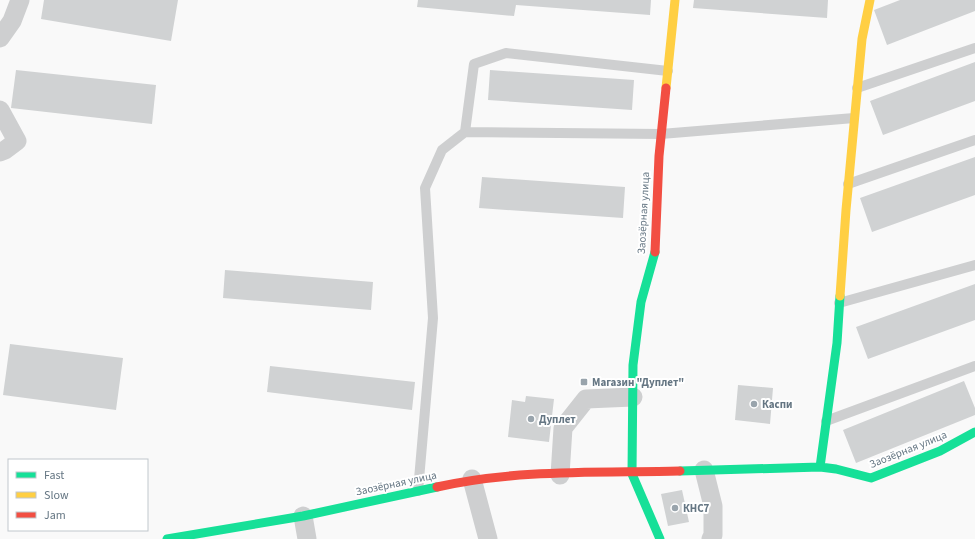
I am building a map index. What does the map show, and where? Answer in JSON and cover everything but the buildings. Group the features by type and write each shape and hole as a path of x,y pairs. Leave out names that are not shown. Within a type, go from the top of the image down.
{"street":[{"path":"0,38 6,22 20,0"},
{"name":"Заозёрная улица","path":"632,474 633,365 641,302 655,252 656,200 661,134 676,0"},
{"path":"820,467 837,343 848,184 862,39 870,0"},
{"path":"0,110 17,141 0,152"},
{"path":"560,475 563,428 586,399 633,397"},
{"name":"Заозёрная улица","path":"167,539 303,516 472,479 820,467 836,469 871,478 940,451 975,432"},
{"path":"704,470 713,506 713,535 711,539"},
{"path":"632,474 660,539"},
{"path":"472,479 488,539"},
{"path":"303,516 307,539"}],"lane":[{"path":"857,88 975,48"},
{"path":"465,132 474,64 506,53 668,71"},
{"path":"418,491 434,318 425,188 442,150 465,132 661,134 854,118"},
{"path":"848,184 975,140"},
{"path":"839,302 975,265"},
{"path":"826,421 975,366"}],"traffic: fast":[{"path":"655,252 641,302 633,365 632,474 660,539"},
{"path":"820,467 837,343 840,296"},
{"path":"680,471 820,467 836,469 871,478 940,451 975,432"},
{"path":"167,539 303,516 437,487"}],"traffic: slow":[{"path":"666,88 675,0"},
{"path":"840,296 846,210 862,39 870,0"}],"traffic: jam":[{"path":"655,252 659,156 666,88"},
{"path":"437,487 497,477 558,473 680,471"}],"place":[{"name":"Магазин \"Дуплет\"","path":"584,382"},
{"name":"Каспи","path":"754,404"},
{"name":"Дуплет","path":"531,419"},
{"name":"КНС7","path":"675,508"}]}
